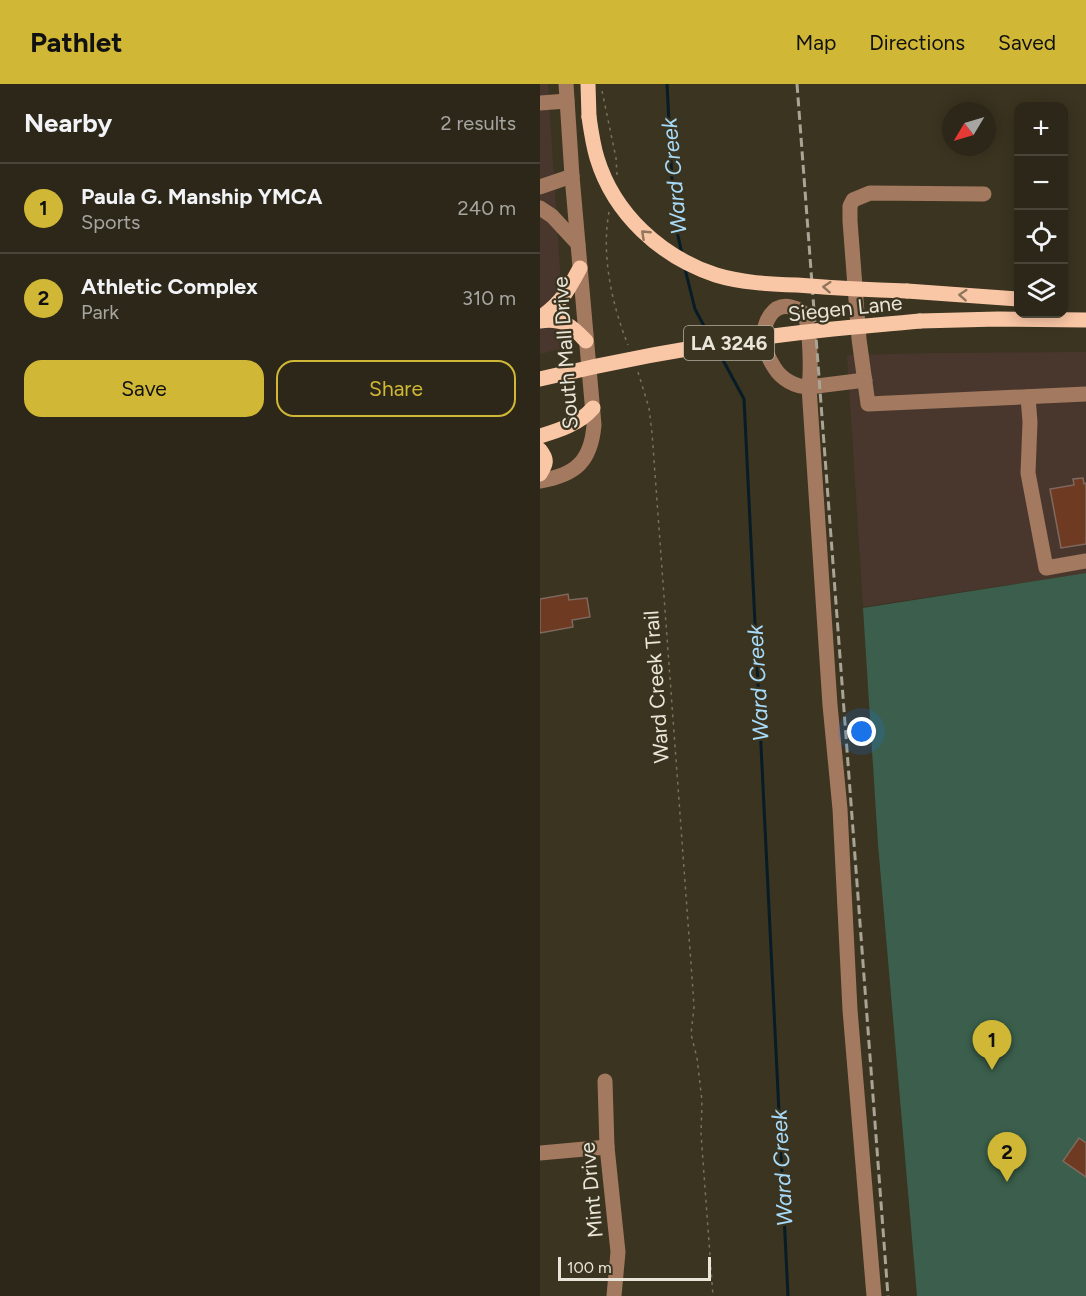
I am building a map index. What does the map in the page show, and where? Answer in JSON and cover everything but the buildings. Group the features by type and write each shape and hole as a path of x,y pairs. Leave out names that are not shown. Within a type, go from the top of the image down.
{"main road":[{"path":"594,85 589,117 602,173 617,200 638,227 663,249 680,259 716,275 755,282 1014,298"},
{"path":"540,319 555,308 565,296 580,268"},
{"name":"Siegen Lane","path":"540,379 642,357 760,338 920,321 1014,317"},
{"name":"Siegen Lane","path":"1056,318 1086,321"},
{"path":"540,319 561,321 574,328 586,341"},
{"path":"540,436 577,423 592,408"},
{"path":"540,450 545,456 545,465 540,474"}],"street":[{"name":"South Mall Drive","path":"540,481 573,471 584,460 593,442 594,425 566,84"},
{"path":"540,103 567,101"},
{"path":"540,187 572,176"},
{"path":"984,194 870,193 853,200 850,206 850,221 868,404 1086,394"},
{"path":"540,208 552,216 578,244"},
{"path":"865,380 809,387 802,387 778,374 766,350 764,337 766,322 771,314 776,309 786,306 802,311 806,318 811,370 809,387 830,705 840,809 850,1010 874,1296"},
{"path":"1028,397 1030,422 1028,473 1046,568 1086,561"},
{"name":"Mint Drive","path":"605,1081 607,1147 618,1252 614,1296"},
{"path":"540,1153 607,1147"}],"path":[{"path":"594,85 616,158 617,174"},
{"path":"611,205 607,247 610,283 617,314 631,353"},
{"name":"Ward Creek Trail","path":"638,372 652,433 693,991 691,1034 697,1058 702,1101 701,1134 713,1296"}],"shaded area":[{"path":"540,84 548,84 565,348 540,354"},
{"path":"1086,352 1086,573 863,607 847,355"}],"green space":[{"path":"1086,573 1086,1296 917,1296 878,844 863,608"}],"waterway":[{"name":"Ward Creek","path":"667,84 674,218 682,254"},
{"name":"Ward Creek","path":"685,269 695,309 712,341"},
{"name":"Ward Creek","path":"717,349 744,399 788,1296"}],"railway":[{"path":"797,84 888,1296"}],"place":[{"name":"Paula G. Manship YMCA","path":"992,1070"},
{"name":"Athletic Complex","path":"1007,1182"}]}
